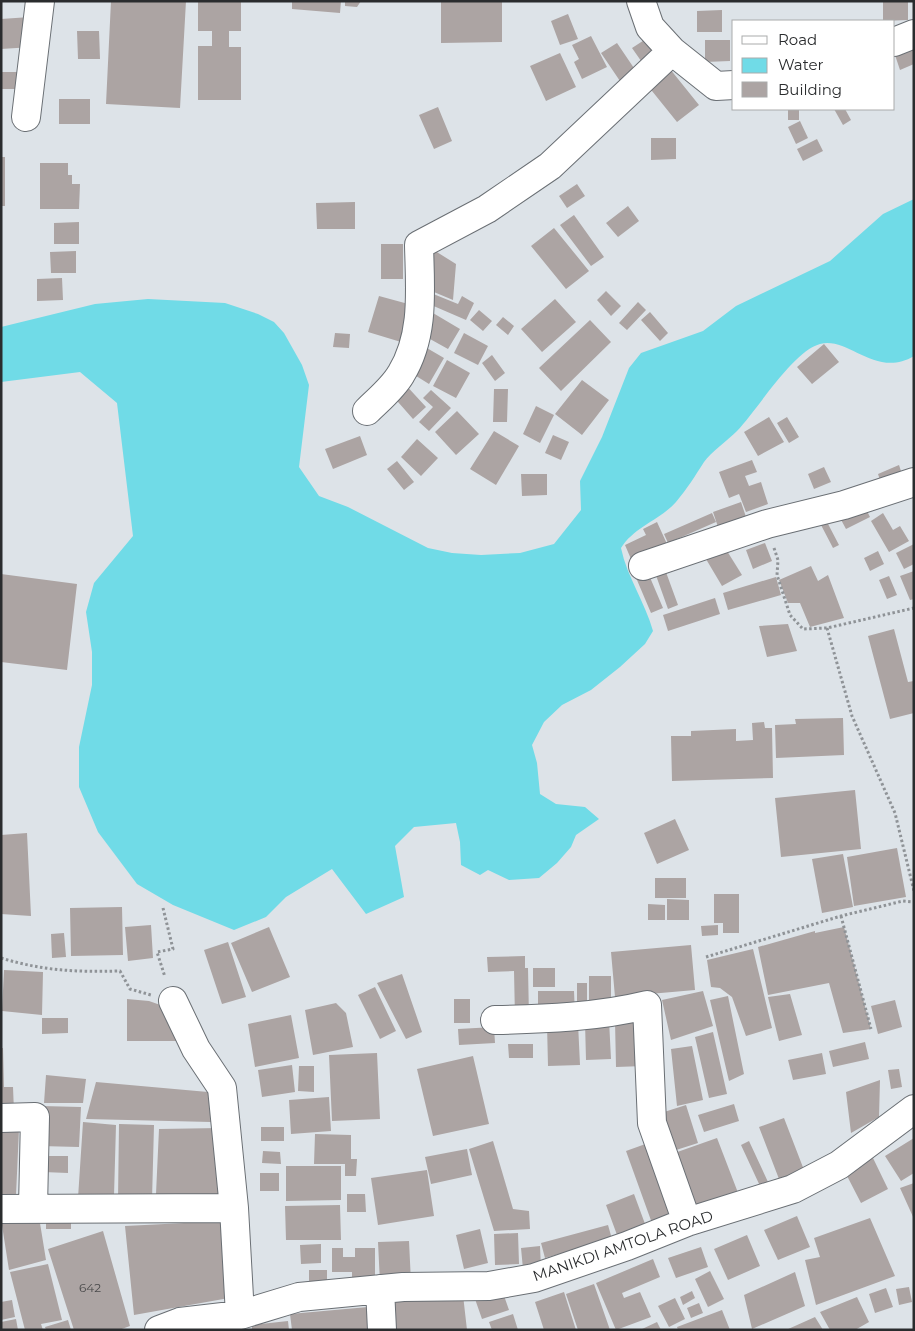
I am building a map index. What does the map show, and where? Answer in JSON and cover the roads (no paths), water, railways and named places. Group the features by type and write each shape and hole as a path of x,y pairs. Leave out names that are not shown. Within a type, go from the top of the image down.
{"street":[{"path":"26,117 40,1"},
{"path":"641,1 650,27 672,51 716,86 732,85"},
{"path":"895,42 914,34"},
{"path":"367,412 400,375 416,344 420,312 419,245 487,210 550,166 672,51"},
{"path":"643,566 767,524 844,505 914,482"},
{"path":"173,1001 196,1049 222,1088 234,1208 240,1315"},
{"path":"495,1020 611,1012 647,1005 652,1123 687,1222"},
{"name":"MANIKDI AMTOLA ROAD","path":"159,1330 180,1322 240,1315 299,1297 380,1289 489,1286 534,1278 628,1246 687,1222 793,1189 839,1165 914,1109"},
{"path":"1,1118 35,1116 34,1208"},
{"path":"1,1208 234,1208"},
{"path":"380,1289 382,1330"}],"water":[{"path":"914,199 914,356 900,362 887,363 831,343 820,344 810,349 787,369 737,431 707,458 676,502 633,534 621,548 627,569 653,631 645,644 620,667 591,690 562,705 544,722 532,745 537,763 540,794 556,804 585,807 599,819 576,835 571,847 557,863 539,878 509,880 488,870 480,875 461,865 460,842 456,823 414,827 395,846 404,897 366,914 332,869 286,897 266,917 234,930 173,905 137,884 98,832 79,787 79,747 92,685 92,652 86,612 94,583 133,536 117,403 80,372 1,382 1,327 95,304 148,299 225,303 258,314 274,322 284,333 302,365 309,385 299,467 319,496 348,507 428,548 452,553 481,555 520,553 554,544 581,510 580,481 602,437 629,368 641,353 703,331 736,306 830,261 883,214"}]}
